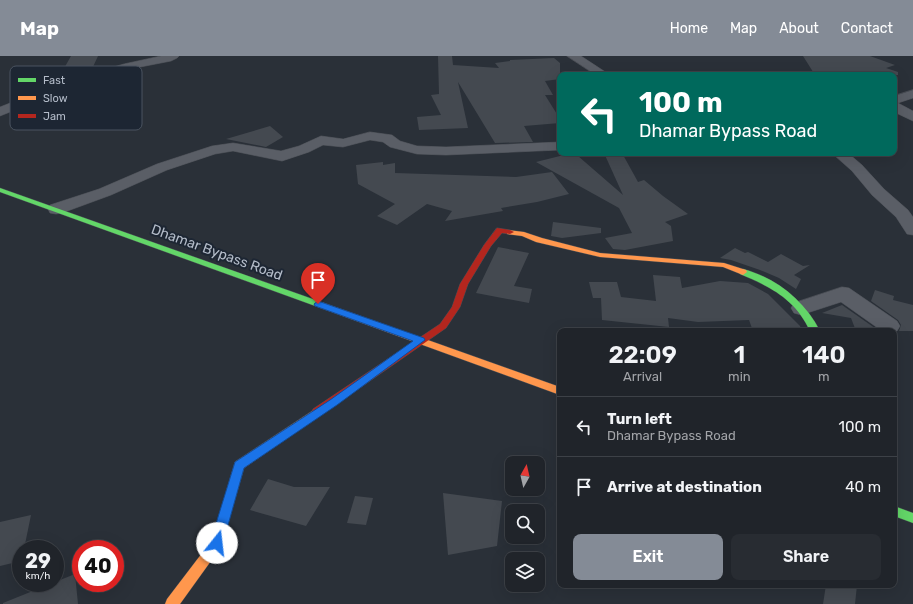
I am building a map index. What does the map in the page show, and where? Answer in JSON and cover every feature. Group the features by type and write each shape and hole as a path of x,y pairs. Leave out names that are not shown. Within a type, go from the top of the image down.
{"street":[{"path":"129,66 173,56"},
{"path":"579,57 600,72"},
{"path":"897,99 913,94"},
{"path":"0,112 10,107"},
{"path":"897,108 913,117"},
{"path":"56,209 105,192 162,168 212,150 233,147 282,156 304,149 321,140 343,143 370,136 387,138 395,144 418,150 446,151 557,146"},
{"path":"843,156 857,168 878,192 910,222"},
{"name":"Dhamar Bypass Road","path":"0,190 557,390"},
{"path":"172,604 217,543 239,465 333,402 420,340 443,326 456,307 464,284 488,245 500,230 524,234 539,240 600,255 724,265 744,272 773,286 797,302 811,321 814,328"},
{"path":"801,308 842,293 890,326"},
{"path":"897,512 913,518"}],"building":[{"path":"71,56 98,56 93,66 65,66"},
{"path":"438,56 452,56 453,65 499,68 495,63 510,60 554,58 560,63 560,72 557,72 557,79 545,81 553,95 545,95 557,114 557,123 524,126 533,142 495,143 458,82 468,128 419,130 417,117 441,115 431,95 439,94"},
{"path":"803,56 870,56 895,65 886,68 898,72 898,75 897,72 813,72"},
{"path":"270,126 283,137 266,147 226,139"},
{"path":"560,156 578,156 623,195 605,156 624,156 638,182 644,180 688,214 665,222 671,226 673,241 625,250 613,249 605,238 632,233 619,208 536,162"},
{"path":"383,162 383,165 395,163 395,173 516,177 552,172 569,194 537,202 501,208 503,211 445,221 452,211 427,204 397,225 377,216 395,204 358,184 356,165"},
{"path":"553,222 601,228 601,233 562,238 551,236"},
{"path":"498,247 529,253 514,286 532,289 529,303 476,293"},
{"path":"735,248 745,253 748,252 768,262 781,254 803,266 810,265 794,275 801,279 796,289 779,278 760,270 731,260 720,258"},
{"path":"653,275 680,277 682,288 720,281 748,283 768,294 801,328 752,328 749,320 698,322 668,318 669,327 602,320 601,298 593,298 589,282 617,282 621,297 656,301"},
{"path":"875,290 894,296 893,300 913,305 913,331 899,331 901,325 898,320 871,301"},
{"path":"842,305 875,328 855,328 851,318 822,313"},
{"path":"268,479 294,487 330,487 306,526 250,510"},
{"path":"443,493 502,501 497,546 448,555"},
{"path":"355,496 373,498 366,525 347,523"},
{"path":"31,515 26,540 12,540 12,563 0,566 0,522"},
{"path":"72,575 72,592 77,592 78,604 3,604 30,592 64,592 64,578"},
{"path":"826,588 857,588 855,604 823,604"}],"traffic: fast":[{"path":"0,190 321,305"},
{"path":"743,272 766,282 795,301 803,310 813,328"},
{"path":"897,512 913,518"}],"traffic: slow":[{"path":"510,232 524,234 539,240 600,255 724,265 743,272"},
{"path":"321,305 557,390"},
{"path":"172,604 217,543 239,465 317,412"}],"traffic: jam":[{"path":"317,412 443,326 456,307 464,284 488,245 500,230 510,232"}],"route":[{"path":"217,543 239,465 333,402 420,340 318,304"}]}
